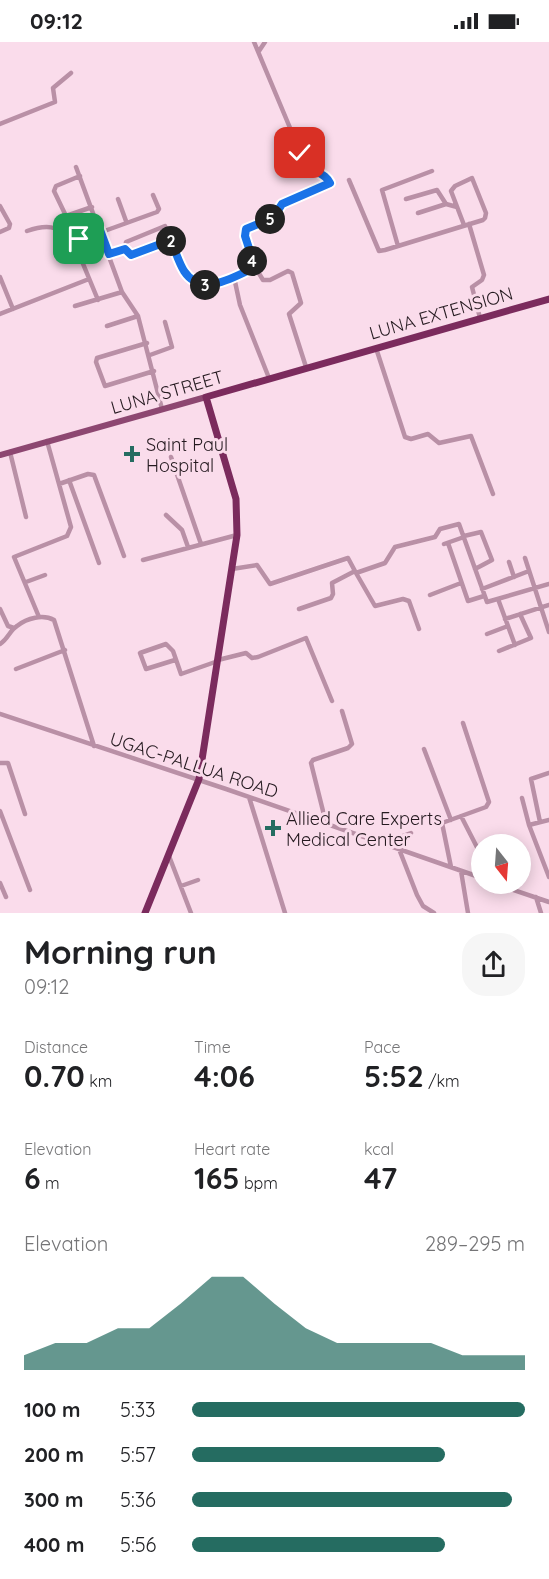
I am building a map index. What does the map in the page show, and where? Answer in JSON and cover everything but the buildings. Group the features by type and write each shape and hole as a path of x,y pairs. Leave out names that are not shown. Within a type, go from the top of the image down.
{"highway":[{"name":"LUNA EXTENSION","path":"341,357 549,299"},
{"name":"LUNA STREET","path":"206,397 341,357"},
{"path":"145,913 199,779 237,535 236,499 206,397"}],"main road":[{"name":"LUNA STREET","path":"0,455 206,397"}],"street":[{"path":"254,42 306,166 326,176 330,183 282,204 273,218 246,229 245,236 255,267 264,281 285,272 292,273 301,303 290,310 289,316 306,367"},
{"path":"259,51 265,42"},
{"path":"0,124 55,102 53,88 71,73"},
{"path":"76,167 122,292 138,316 147,343 162,409"},
{"path":"398,246 382,190 432,171"},
{"path":"80,176 56,186 54,191 68,216 92,207"},
{"path":"349,180 377,249 398,246 467,225 486,216 472,178 453,187 451,193 467,225 484,275 472,287 480,318"},
{"path":"406,199 437,190 446,204"},
{"path":"27,231 40,228 59,229 64,231 71,242 75,242 100,230 158,211 153,195"},
{"path":"118,199 126,221"},
{"path":"418,213 446,204 457,207"},
{"path":"0,206 10,226 0,232"},
{"path":"125,249 126,242 165,226 183,269 195,282 204,285 234,277 255,267"},
{"path":"125,249 131,255 171,240"},
{"path":"75,242 98,300"},
{"path":"109,254 125,249"},
{"path":"0,277 13,309"},
{"path":"234,277 240,305 256,351 263,358 268,378"},
{"path":"0,314 89,279"},
{"path":"75,306 122,292"},
{"path":"107,326 138,316"},
{"path":"150,355 172,347 165,322"},
{"path":"147,343 96,358 96,362 105,386 154,371"},
{"path":"376,348 405,437 411,439 428,434 439,443 471,436 492,494"},
{"path":"39,617 14,557 25,550 67,536 71,532 47,441"},
{"path":"10,452 26,517"},
{"path":"171,457 201,544"},
{"path":"58,484 94,475 124,556"},
{"path":"69,480 99,563"},
{"path":"166,514 182,530 188,547"},
{"path":"299,609 331,597 332,583 356,572 385,563 394,547 435,537 440,529 459,524 484,596 489,602 549,584"},
{"path":"475,569 492,560 481,532 446,543 468,601 484,596"},
{"path":"143,560 237,535"},
{"path":"232,568 257,565 270,584 346,558 351,561 375,606 403,599 409,601 419,629"},
{"path":"525,558 549,632"},
{"path":"509,562 514,577"},
{"path":"482,589 529,571"},
{"path":"26,582 45,575"},
{"path":"430,595 461,583"},
{"path":"498,599 515,645"},
{"path":"506,619 549,605"},
{"path":"0,609 8,626 14,628"},
{"path":"499,651 531,638 520,614"},
{"path":"0,644 8,638 14,628 39,617 54,620 94,746"},
{"path":"487,634 508,626"},
{"path":"175,660 147,669 140,653 166,644 170,647 181,674 218,660 246,653 252,658 258,657 306,638 332,701"},
{"path":"16,669 65,650"},
{"path":"326,823 311,763 313,760 348,748 352,744 342,711"},
{"name":"UGAC-PALLUA ROAD","path":"0,714 199,779 471,874"},
{"path":"451,867 442,825 486,807 489,802 463,723"},
{"path":"423,749 451,820"},
{"path":"0,763 8,763 25,814"},
{"path":"540,822 531,779 549,773"},
{"path":"249,797 285,913"},
{"path":"522,798 529,825 549,877"},
{"path":"0,811 30,890"},
{"path":"461,816 471,836"},
{"path":"529,825 549,820"},
{"path":"383,843 411,833"},
{"path":"399,849 425,913"},
{"path":"169,856 191,913"},
{"path":"461,871 468,913"},
{"path":"181,886 198,880"},
{"path":"0,883 6,897"},
{"path":"527,894 549,902"},
{"path":"536,897 541,913"},
{"path":"423,906 434,913"}],"place":[{"name":"Saint Paul Hospital","path":"132,454"},
{"name":"Allied Care Experts Medical Center","path":"273,828"}],"route":[{"path":"79,239 100,230 109,254 125,249 131,255 171,240 183,269 195,282 204,285 229,279 255,267 245,236 246,229 273,218 282,204 330,183 326,176 309,169 300,153"}]}
